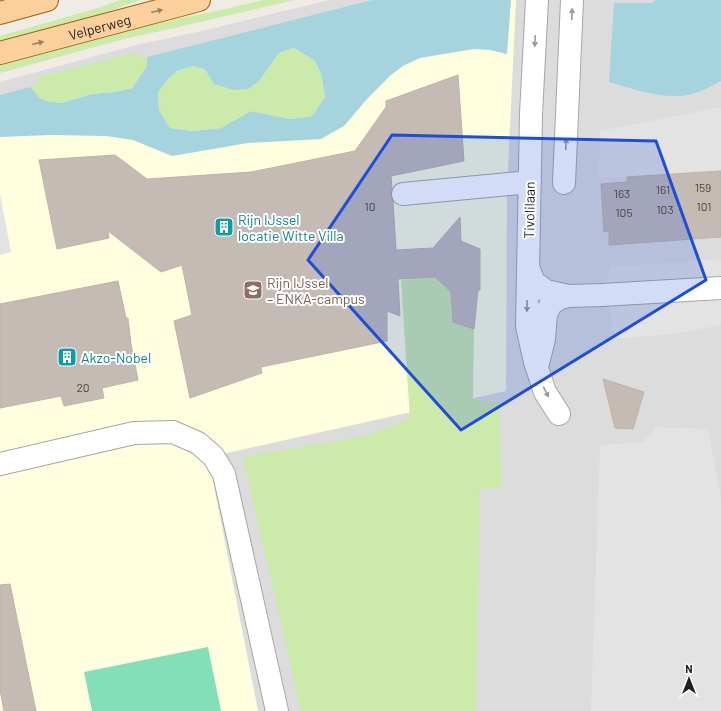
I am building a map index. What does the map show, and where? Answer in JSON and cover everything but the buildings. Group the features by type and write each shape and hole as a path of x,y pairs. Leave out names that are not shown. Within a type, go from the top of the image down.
{"main road":[{"path":"0,13 47,0"},
{"name":"Velperweg","path":"0,53 119,20 199,0"}],"street":[{"name":"Tivolilaan","path":"537,0 531,114 526,326 545,392 559,414"},
{"path":"564,183 572,0"},
{"path":"403,194 530,182"},
{"path":"528,267 534,282 546,291 569,296 721,288"},
{"path":"537,368 544,339 546,314 551,304 560,298 569,296"},
{"path":"0,464 134,433 173,432 198,443 213,456 224,474 276,711"}],"highlighted area":[{"path":"392,135 656,141 706,280 461,430 308,260"}],"shaded area":[{"path":"329,0 721,0 721,711 0,711 0,82 136,45 202,31"},
{"name":"Rijn IJssel – ENKA-campus","path":"398,0 516,0 507,190 506,391 213,456 210,466 258,711 0,711 0,99"},
{"path":"721,107 721,170 599,178 600,131"},
{"path":"0,194 11,252 0,255"},
{"path":"721,259 721,325 672,334 615,339 609,307 602,308 610,267"},
{"path":"656,427 708,429 721,498 721,711 591,711 600,445 643,442"}],"green space":[{"path":"120,0 140,0 104,13 0,44 0,36 101,7"},
{"path":"263,0 295,0 128,38 0,73 0,64 126,29"},
{"path":"294,48 315,61 321,74 325,97 312,116 290,119 251,111 221,128 193,131 170,128 159,110 158,93 166,81 177,71 194,66 205,70 214,84 260,80 279,53"},
{"path":"137,52 140,58 147,57 147,66 132,88 114,92 92,94 62,103 47,101 40,98 30,87 38,84 37,78"},
{"path":"434,277 451,292 453,322 474,329 473,400 499,402 502,489 480,488 476,711 301,711 243,457 365,436 410,419 401,280"},
{"path":"208,647 221,711 92,711 84,672"}],"water":[{"path":"372,0 511,0 507,54 490,50 474,49 420,58 403,66 391,75 367,99 344,126 321,139 248,143 172,156 133,140 106,136 50,135 0,137 0,95 30,87 40,98 47,101 62,103 92,94 114,92 132,88 147,66 147,57","holes":["294,48 315,61 321,74 325,97 312,116 290,119 251,111 221,128 193,131 170,128 159,110 158,93 166,81 177,71 194,66 205,70 214,84 234,90 248,89 260,80 279,53"]},
{"path":"655,0 721,0 721,81 695,93 674,96 652,94 609,82 614,3 652,3"}],"place":[{"name":"Rijn IJssel locatie Witte Villa","path":"224,227"},
{"name":"Rijn IJssel – ENKA-campus","path":"253,290"},
{"name":"Akzo-Nobel","path":"67,357"}]}
